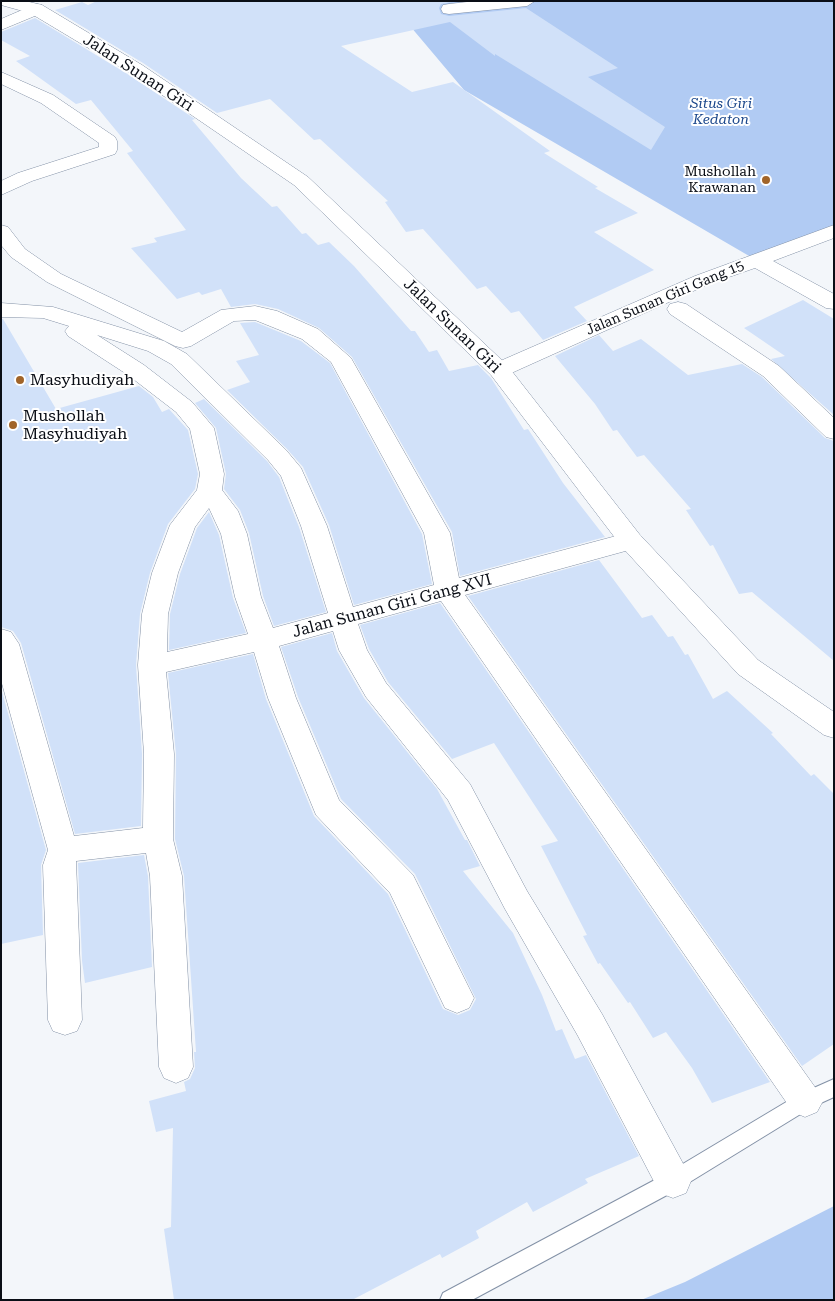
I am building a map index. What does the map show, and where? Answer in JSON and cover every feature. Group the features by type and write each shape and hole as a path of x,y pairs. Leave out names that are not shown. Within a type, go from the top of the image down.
{"street":[{"name":"Jalan Sunan Giri","path":"5,1 43,5 301,181 499,370 631,541 748,667 834,727"},
{"path":"449,8 527,1"},
{"path":"1,25 43,5"},
{"path":"1,77 47,99 108,140 108,150 26,177 1,189"},
{"path":"1,231 18,253 54,278 183,341 202,373 199,381 173,397"},
{"name":"Jalan Sunan Giri Gang 15","path":"499,370 702,280 834,232"},
{"path":"756,260 834,303"},
{"path":"678,309 771,371 834,432"},
{"path":"1,310 45,312 156,346 179,360 277,455 292,474 314,526 353,650 376,690 459,792 516,900 590,1025 673,1181"},
{"path":"45,312 136,370 173,397 202,428 205,449 212,474 209,491 183,526 165,573 155,614 152,665 159,754 158,839 166,876 176,1067"},
{"path":"183,341 229,315 255,313 269,316 310,334 340,358 437,533 448,592 805,1101"},
{"path":"209,491 224,511 234,534 248,597 282,698 327,807 402,884 457,998"},
{"name":"Jalan Sunan Giri Gang XVI","path":"152,665 264,640 448,592 631,541"},
{"path":"1,638 5,644 62,850 60,891 65,1020"},
{"path":"62,850 158,839"}],"lane":[{"path":"450,1300 673,1181 805,1101 834,1088"}],"green space":[{"name":"Situs Giri Kedaton","path":"389,1 834,1 834,231 756,260 464,90"},
{"path":"834,1206 834,1300 641,1300 685,1282"}],"building":[{"path":"97,1 457,1 441,4 439,8 441,14 449,16 526,8 618,68 588,77 665,127 651,150 495,54 495,56 450,22 341,46 412,92 453,82 550,151 544,153 598,187 595,188 638,213 594,232 654,270 574,307 587,321 543,340 519,311 511,313 486,286 477,289 423,229 406,232 385,202 388,201 320,139 314,140 270,99 217,113 143,63 55,10 82,2 88,5"},
{"path":"35,18 129,75 195,119 192,120 241,178 272,207 277,206 302,234 306,233 318,245 329,242 354,266 411,331 415,331 429,352 437,350 449,371 478,365 491,378 524,430 528,429 563,483 605,537 460,576 452,532 352,357 319,328 278,309 255,304 231,307 221,289 202,295 199,292 177,299 131,248 157,242 154,238 186,230 127,153 133,151 91,100 76,104 16,61 30,56 1,40 1,32"},
{"path":"803,300 834,319 834,415 771,359 785,356 744,328"},
{"path":"1,319 3,319 56,409 139,386 153,397 162,412 169,409 188,430 198,474 195,489 168,524 150,573 140,614 136,665 142,754 141,826 75,834 21,643 13,631 1,627"},
{"path":"255,322 301,341 330,363 422,534 432,584 354,605 329,525 303,467 227,390 250,382 236,361 259,355 240,323"},
{"path":"599,335 613,351 641,339 688,375 742,364 762,377 825,438 834,441 834,661 752,592 739,594 713,545 710,546 686,510 691,509 644,455 637,457 617,430 613,431 595,404 555,356"},
{"path":"204,399 267,461 279,477 299,527 326,612 274,626 263,596 249,533 240,510 224,489 226,474 216,428 195,403"},
{"path":"209,512 219,535 233,598 246,633 169,650 170,614 180,574 197,528"},
{"path":"599,560 642,618 652,615 668,637 673,636 685,655 688,654 713,699 727,691 773,733 771,734 811,776 814,774 834,794 834,1044 802,1066 468,596"},
{"path":"440,603 770,1082 712,1103 692,1068 666,1032 653,1038 630,1002 628,1003 600,963 598,964 583,936 587,935 541,846 558,841 494,743 452,759 388,682 369,649 360,625"},
{"path":"332,633 337,651 364,698 437,789 465,840 467,840 480,866 463,871 513,933 542,995 556,1031 562,1029 575,1059 586,1055 639,1156 585,1179 588,1183 533,1212 527,1202 476,1231 479,1238 442,1258 440,1254 352,1300 174,1300 164,1229 171,1227 173,1128 156,1132 149,1101 186,1091 184,1082 190,1079 195,1068 194,1052 196,1052 184,876 175,839 176,754 168,673 253,654 266,699 314,816 388,894 443,1009 458,1015 470,1010 476,999 415,874 341,799 298,697 281,647"},
{"path":"1,688 46,850 41,865 43,935 1,944"},
{"path":"144,855 148,876 152,967 85,983 82,961 78,863"}],"place":[{"name":"Mushollah Krawanan","path":"766,180"},
{"name":"Masyhudiyah","path":"20,380"},
{"name":"Mushollah Masyhudiyah","path":"13,425"}]}
